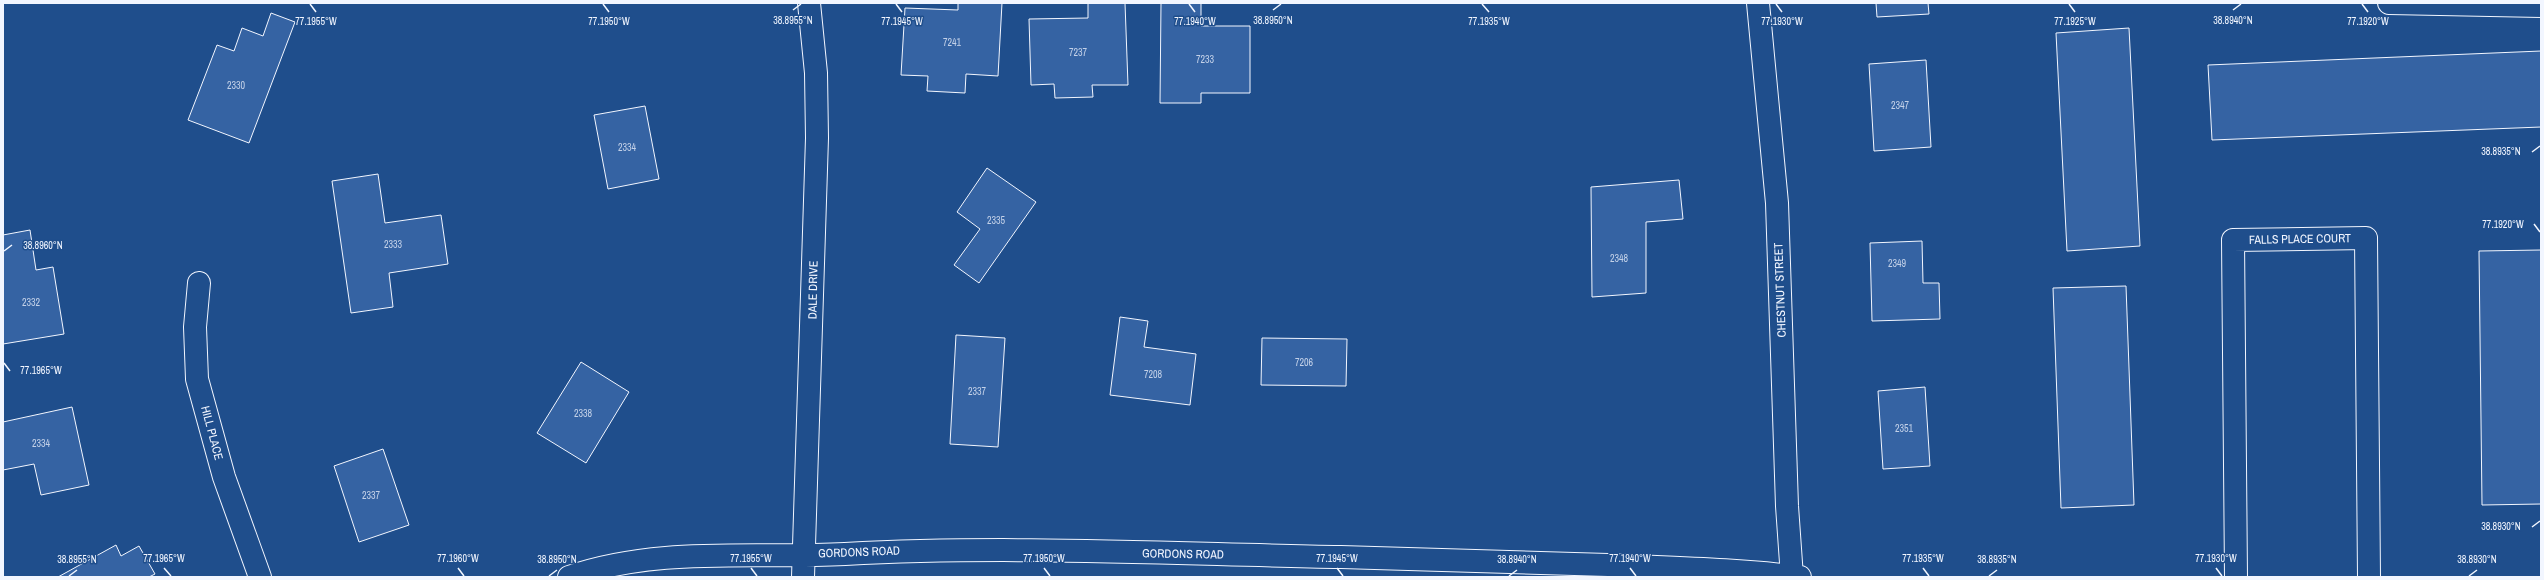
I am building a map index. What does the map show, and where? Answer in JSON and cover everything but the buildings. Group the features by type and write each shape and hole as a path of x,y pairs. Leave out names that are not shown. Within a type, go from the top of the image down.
{"street":[{"name":"DALE DRIVE","path":"803,577 817,138 816,73 809,3"},
{"name":"CHESTNUT STREET","path":"1758,3 1777,203 1788,506 1795,577"},
{"path":"2389,3 2541,6"},
{"name":"FALLS PLACE COURT","path":"2236,577 2233,240 2366,238 2369,577"},
{"name":"HILL PLACE","path":"199,283 195,327 198,379 224,477 260,577"},
{"name":"GORDONS ROAD","path":"569,577 600,566 641,559 722,554 804,554 988,550 1444,560 1747,570 1795,577"}]}
